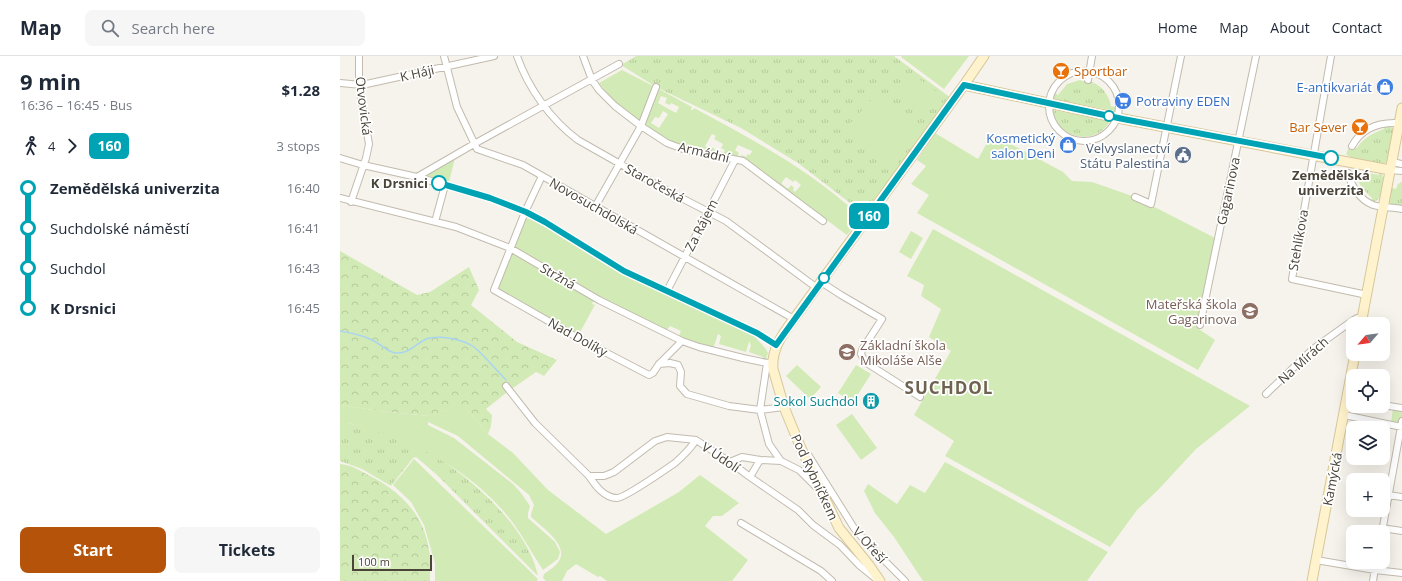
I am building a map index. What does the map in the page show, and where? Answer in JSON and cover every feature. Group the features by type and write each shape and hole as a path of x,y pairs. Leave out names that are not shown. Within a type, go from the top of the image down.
{"street":[{"name":"Otvovická","path":"351,202 369,144 360,86 359,56"},
{"path":"444,56 457,107 474,144"},
{"name":"K Háji","path":"340,83 360,86 494,56"},
{"name":"Staročeská","path":"517,56 525,77 545,106 568,132 578,140 666,190 726,221 819,285 841,295 882,319 862,350 862,358 864,362 874,369 920,397"},
{"name":"Armádní","path":"583,56 592,80 599,90 614,106 641,126 668,143 683,149 743,161 817,212 823,221"},
{"path":"781,462 769,444 760,410 770,362 776,345 984,56"},
{"path":"1088,80 1092,56"},
{"path":"1135,197 1151,204 1181,56"},
{"name":"Gagarinova","path":"1200,325 1256,56"},
{"name":"Stehlíkova","path":"1331,56 1292,279 1367,295"},
{"path":"417,177 619,64"},
{"path":"1075,72 1090,72 1104,77 1115,90 1118,102 1117,117 1110,130 1103,136 1091,140 1077,140 1065,136 1056,127 1050,116 1049,103 1052,91 1062,78 1075,72"},
{"path":"964,85 1166,127 1313,154 1391,166 1402,171"},
{"path":"595,206 641,126 656,87"},
{"path":"1363,317 1402,108"},
{"path":"1352,146 1362,133 1373,126 1383,123 1399,123"},
{"name":"Novosuchdolská","path":"474,144 477,149 522,165 794,319"},
{"path":"340,158 363,165 417,177 490,198 526,212 545,222 624,271 757,333 776,345"},
{"name":"Za Rájem","path":"667,291 735,160"},
{"path":"1391,166 1402,164"},
{"path":"1348,173 1351,182 1360,195 1373,205 1402,208"},
{"path":"510,248 542,176"},
{"path":"435,222 445,185"},
{"name":"Stržná","path":"340,198 351,202 456,227 510,248 599,300 682,341 698,347 770,362"},
{"name":"Nad Dolíky","path":"510,248 494,290 644,374 649,375 653,373 659,364 682,341"},
{"name":"Na Mírách","path":"1266,394 1313,349 1346,325"},
{"name":"Pod Rybníčkem","path":"770,362 784,407 800,446 839,528 869,565 879,581"},
{"path":"659,364 670,363 678,365 681,372 680,386 687,394 729,406 760,410 784,407"},
{"path":"506,386 535,423 589,476 596,486 606,495 617,498 627,495 675,463 688,451 696,440"},
{"path":"1390,406 1402,408"},
{"name":"Kamýcká","path":"1312,581 1346,409"},
{"path":"1344,415 1402,425 1390,485"},
{"name":"V Údolí","path":"589,476 604,476 614,472 661,438 667,437 696,440 798,510 840,545 860,566 879,581"},
{"name":"V Ořeší","path":"800,446 806,451 854,528 905,581"},
{"path":"730,462 742,457 781,462 799,470 823,495"},
{"path":"750,477 760,460"},
{"path":"1395,461 1402,462"},
{"path":"1390,495 1402,497"},
{"path":"741,523 820,571 832,581"},
{"path":"1390,530 1402,531"},
{"path":"1316,560 1402,573"},
{"path":"1373,581 1375,570"}],"green space":[{"path":"636,56 894,56 951,98 929,129 863,213 798,163 741,128 656,87 621,65"},
{"path":"969,56 944,89 901,57"},
{"path":"622,70 653,86 640,121 613,100 599,83"},
{"path":"913,75 937,92 923,114 900,97"},
{"path":"1080,80 1086,80 1100,87 1107,95 1111,106 1115,107 1115,111 1053,99 1054,92 1058,95 1067,84"},
{"path":"659,89 692,107 691,110 694,108 781,157 822,184 861,217 847,235 746,160 674,143 645,125","holes":["661,96 667,98 665,103 670,105 671,103 679,107 676,113 658,103","663,111 668,114 659,128 651,123 655,117 659,118","712,134 716,136 714,139 723,144 721,148 725,150 723,153 710,145 709,148 705,146","738,145 752,151 750,155 748,154 746,157 742,155 740,157 738,156 739,153 735,150","786,177 793,182 795,180 801,185 795,192 791,185 787,188 782,184"]},
{"path":"875,96 920,129 895,167 843,131"},
{"path":"1053,110 1110,121 1104,129 1096,134 1087,137 1078,136 1069,133 1062,128 1056,120"},
{"path":"1384,125 1394,129 1387,162 1378,164 1366,162 1346,154 1350,145 1357,148 1362,141 1369,136 1384,129"},
{"path":"935,133 978,159 992,134 1063,172 1072,181 1092,182 1135,197 1215,238 1196,327 1215,340 1198,370 917,213 929,195 911,184 926,166 917,160"},
{"path":"455,158 449,182 439,179 438,181 428,179 427,174"},
{"path":"1345,168 1366,177 1368,173 1379,175 1379,173 1381,173 1384,185 1380,197 1374,202 1371,201 1372,198 1362,188 1354,173 1346,174"},
{"path":"1402,182 1402,207 1394,206 1388,202 1390,187 1396,189 1398,184"},
{"path":"529,218 704,312 754,336 766,349 768,353 766,359 762,361 763,357 749,352 751,345 750,342 746,352 719,344 721,336 718,334 713,349 679,336 681,331 670,326 667,330 619,307 514,247 526,219"},
{"path":"933,229 1250,406 1196,449 1137,510 1110,547 945,456 954,441 914,415 951,351 929,337 941,309 921,296 924,285 907,276"},
{"path":"911,231 923,238 911,259 899,252"},
{"path":"340,251 417,295 430,292 469,267 479,290 471,305 517,342 557,360 544,376 536,372 486,409 492,415 491,426 488,434 468,410 446,410 430,416 340,405"},
{"path":"512,253 594,300 592,304 595,305 579,334 498,289"},
{"path":"797,365 821,387 810,399 786,376"},
{"path":"856,365 871,374 853,402 838,393"},
{"path":"340,405 429,416 460,407 468,410 488,434 513,453 548,490 606,534 679,492 700,475 739,503 722,516 713,516 705,526 748,560 732,581 607,581 576,564 567,571 562,581 546,581 543,578 544,574 557,564 561,553 557,542 552,536 531,517 534,505 529,495 458,436 428,422 428,425 454,438 513,484 521,493 530,506 528,518 555,542 560,552 558,559 543,570 513,523 500,507 467,478 449,465 410,444 355,425 340,423"},
{"path":"1393,409 1402,410 1402,424 1391,422"},
{"path":"852,414 877,448 861,460 836,425"},
{"path":"343,422 377,431 411,443 448,464 481,491 497,506 511,523 523,540 532,558 538,576 436,474 416,457 413,458 391,486 362,469 340,461 340,423"},
{"path":"414,459 538,579 537,581 435,581 435,563 424,525 411,502 393,485"},
{"path":"945,462 1108,552 1087,581 923,581 894,537 875,513 864,491 868,484 897,504 910,485 925,493"},
{"path":"340,464 357,469 384,484 403,499 417,516 429,550 430,581 340,581"}],"waterway":[{"path":"340,331 353,333 364,337 396,353 408,351 429,338 442,337 457,340 474,347 506,380"}],"bus line":[{"name":"160","path":"439,183 490,198 526,212 545,222 624,271 757,333 776,345 964,85 1123,119 1331,158"}],"place":[{"name":"Sportbar","path":"1061,71"},
{"name":"E-antikvariát","path":"1385,87"},
{"name":"Potraviny EDEN","path":"1123,101"},
{"name":"Bar Sever","path":"1360,127"},
{"name":"Kosmetický salon Deni","path":"1068,145"},
{"name":"Velvyslanectví Státu Palestina","path":"1183,155"},
{"name":"Zemědělská univerzita","path":"1331,158"},
{"name":"K Drsnici","path":"439,183"},
{"name":"Mateřská škola Gagarinova","path":"1250,311"},
{"name":"Základní škola Mikoláše Alše","path":"847,352"},
{"name":"Sokol Suchdol","path":"871,401"}],"district":[{"name":"SUCHDOL","path":"949,388"}]}
